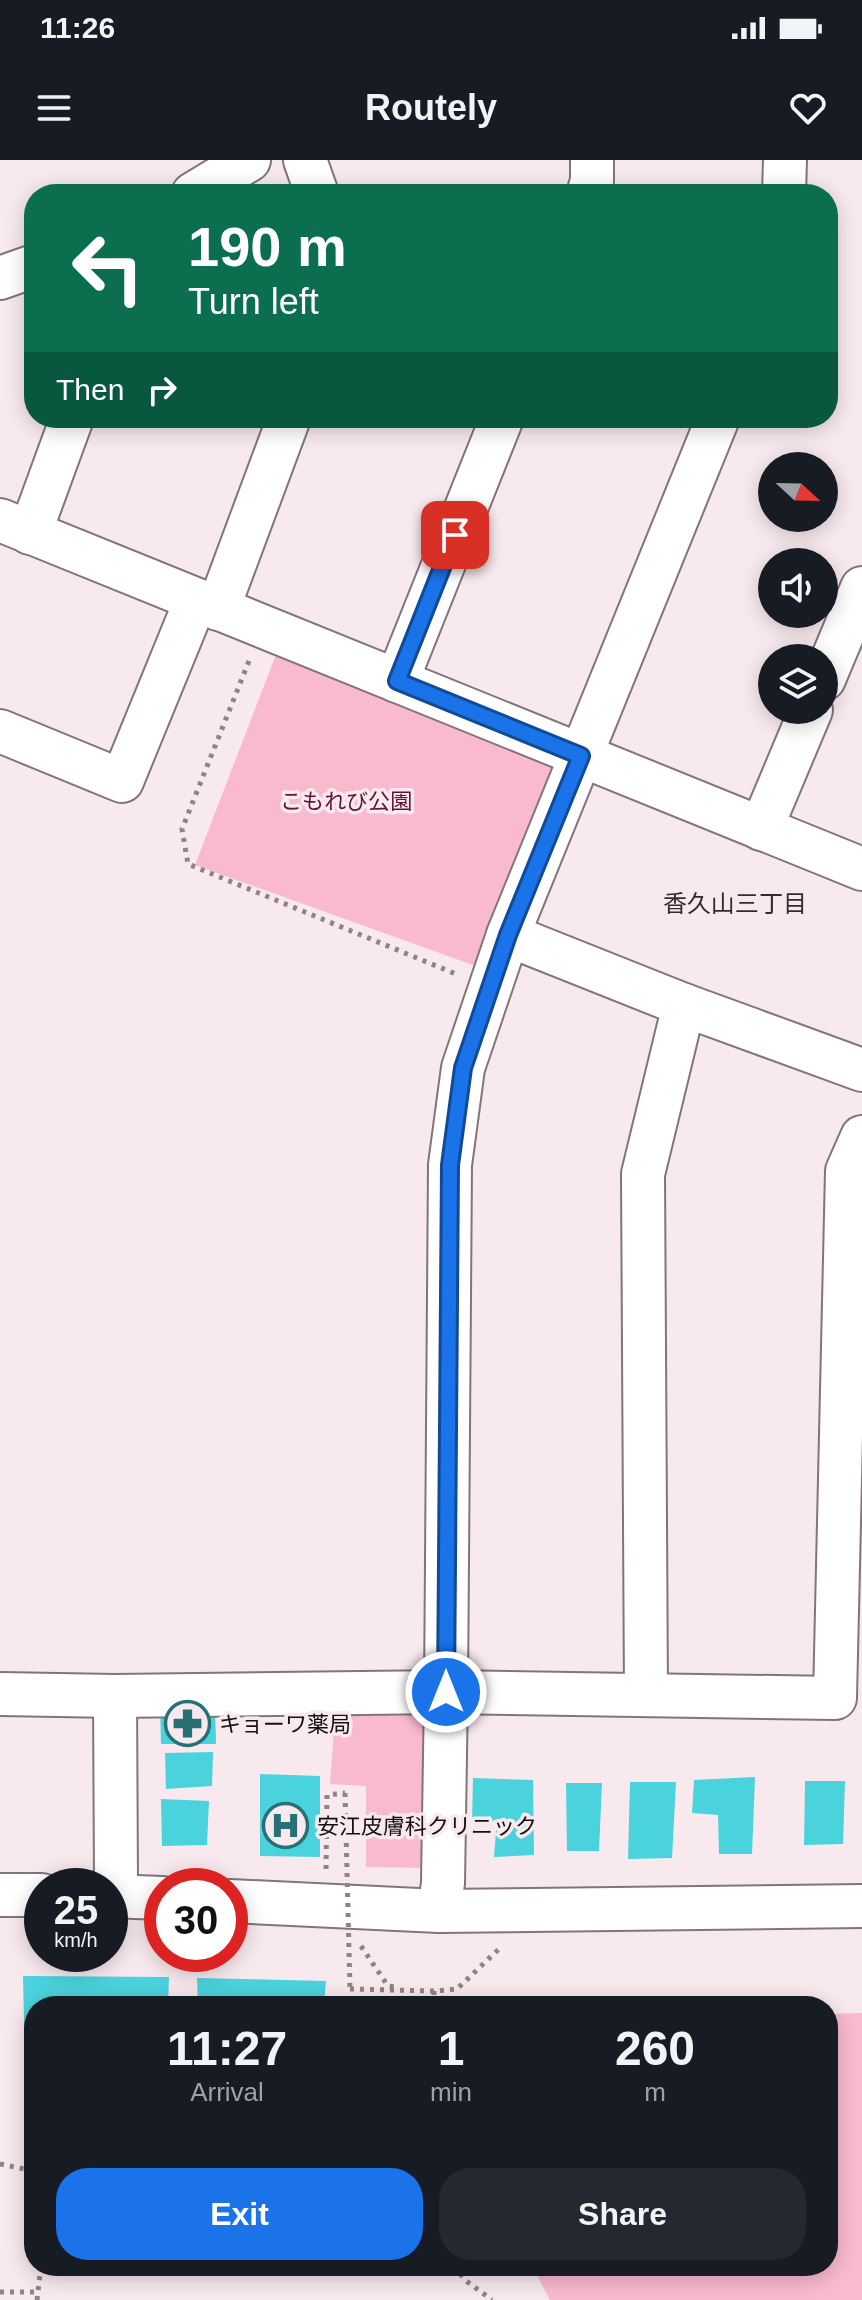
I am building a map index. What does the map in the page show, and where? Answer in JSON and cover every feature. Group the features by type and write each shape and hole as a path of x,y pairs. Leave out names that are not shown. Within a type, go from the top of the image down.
{"street":[{"path":"209,184 249,160"},
{"path":"305,160 313,184"},
{"path":"591,184 592,160"},
{"path":"784,184 785,160"},
{"path":"0,278 24,270"},
{"path":"67,428 15,526 862,869"},
{"path":"0,731 122,781 207,605 285,428"},
{"path":"397,681 498,428"},
{"path":"439,1911 443,1883 446,1692 450,1165 463,1068 508,935 714,428"},
{"path":"838,645 862,588"},
{"path":"761,829 805,724"},
{"path":"508,935 684,1005 862,1070"},
{"path":"646,1695 643,1174 684,1005"},
{"path":"0,1694 115,1696 446,1692 835,1698 847,1171 862,1137"},
{"path":"115,1696 116,1868"},
{"path":"0,1895 24,1895"},
{"path":"248,1902 439,1911 862,1906"}],"path":[{"path":"262,627 182,829 188,864 490,988"},
{"path":"326,1878 327,1795 345,1793 350,1989 457,1989 505,1944"},
{"path":"360,1944 388,1986 434,1991"},
{"path":"434,1991 434,1996"},
{"path":"0,2164 24,2169"},
{"path":"37,2300 39,2276"},
{"path":"462,2276 492,2300"},
{"path":"0,2292 36,2292"}],"green space":[{"name":"こもれび公園","path":"277,652 563,768 484,969 195,865"},
{"path":"336,1702 437,1702 437,1868 366,1867 366,1786 330,1784"},
{"path":"862,2013 862,2300 550,2300 537,2276 838,2276 838,2014"}],"building":[{"name":"キョーワ薬局","path":"215,1703 216,1744 161,1744 160,1704"},
{"path":"213,1752 212,1786 166,1789 165,1753"},
{"name":"安江皮膚科クリニック","path":"260,1774 320,1776 320,1857 260,1856"},
{"path":"755,1777 752,1854 719,1854 718,1815 692,1813 694,1780"},
{"path":"473,1778 533,1780 534,1855 494,1857 497,1820 472,1824"},
{"path":"805,1781 845,1781 843,1844 804,1845"},
{"path":"630,1782 676,1782 672,1858 628,1859"},
{"path":"566,1783 602,1783 599,1851 567,1851"},
{"path":"161,1799 209,1801 207,1845 162,1846"},
{"path":"23,1976 169,1977 168,1996 24,1996 24,2018"},
{"path":"197,1978 326,1981 325,1996 198,1996"}],"place":[{"name":"キョーワ薬局","path":"188,1724"},
{"name":"安江皮膚科クリニック","path":"286,1826"}],"district":[{"name":"香久山三丁目","path":"735,903"}],"route":[{"path":"446,1692 450,1165 463,1068 508,935 581,756 397,681 455,535"}]}
